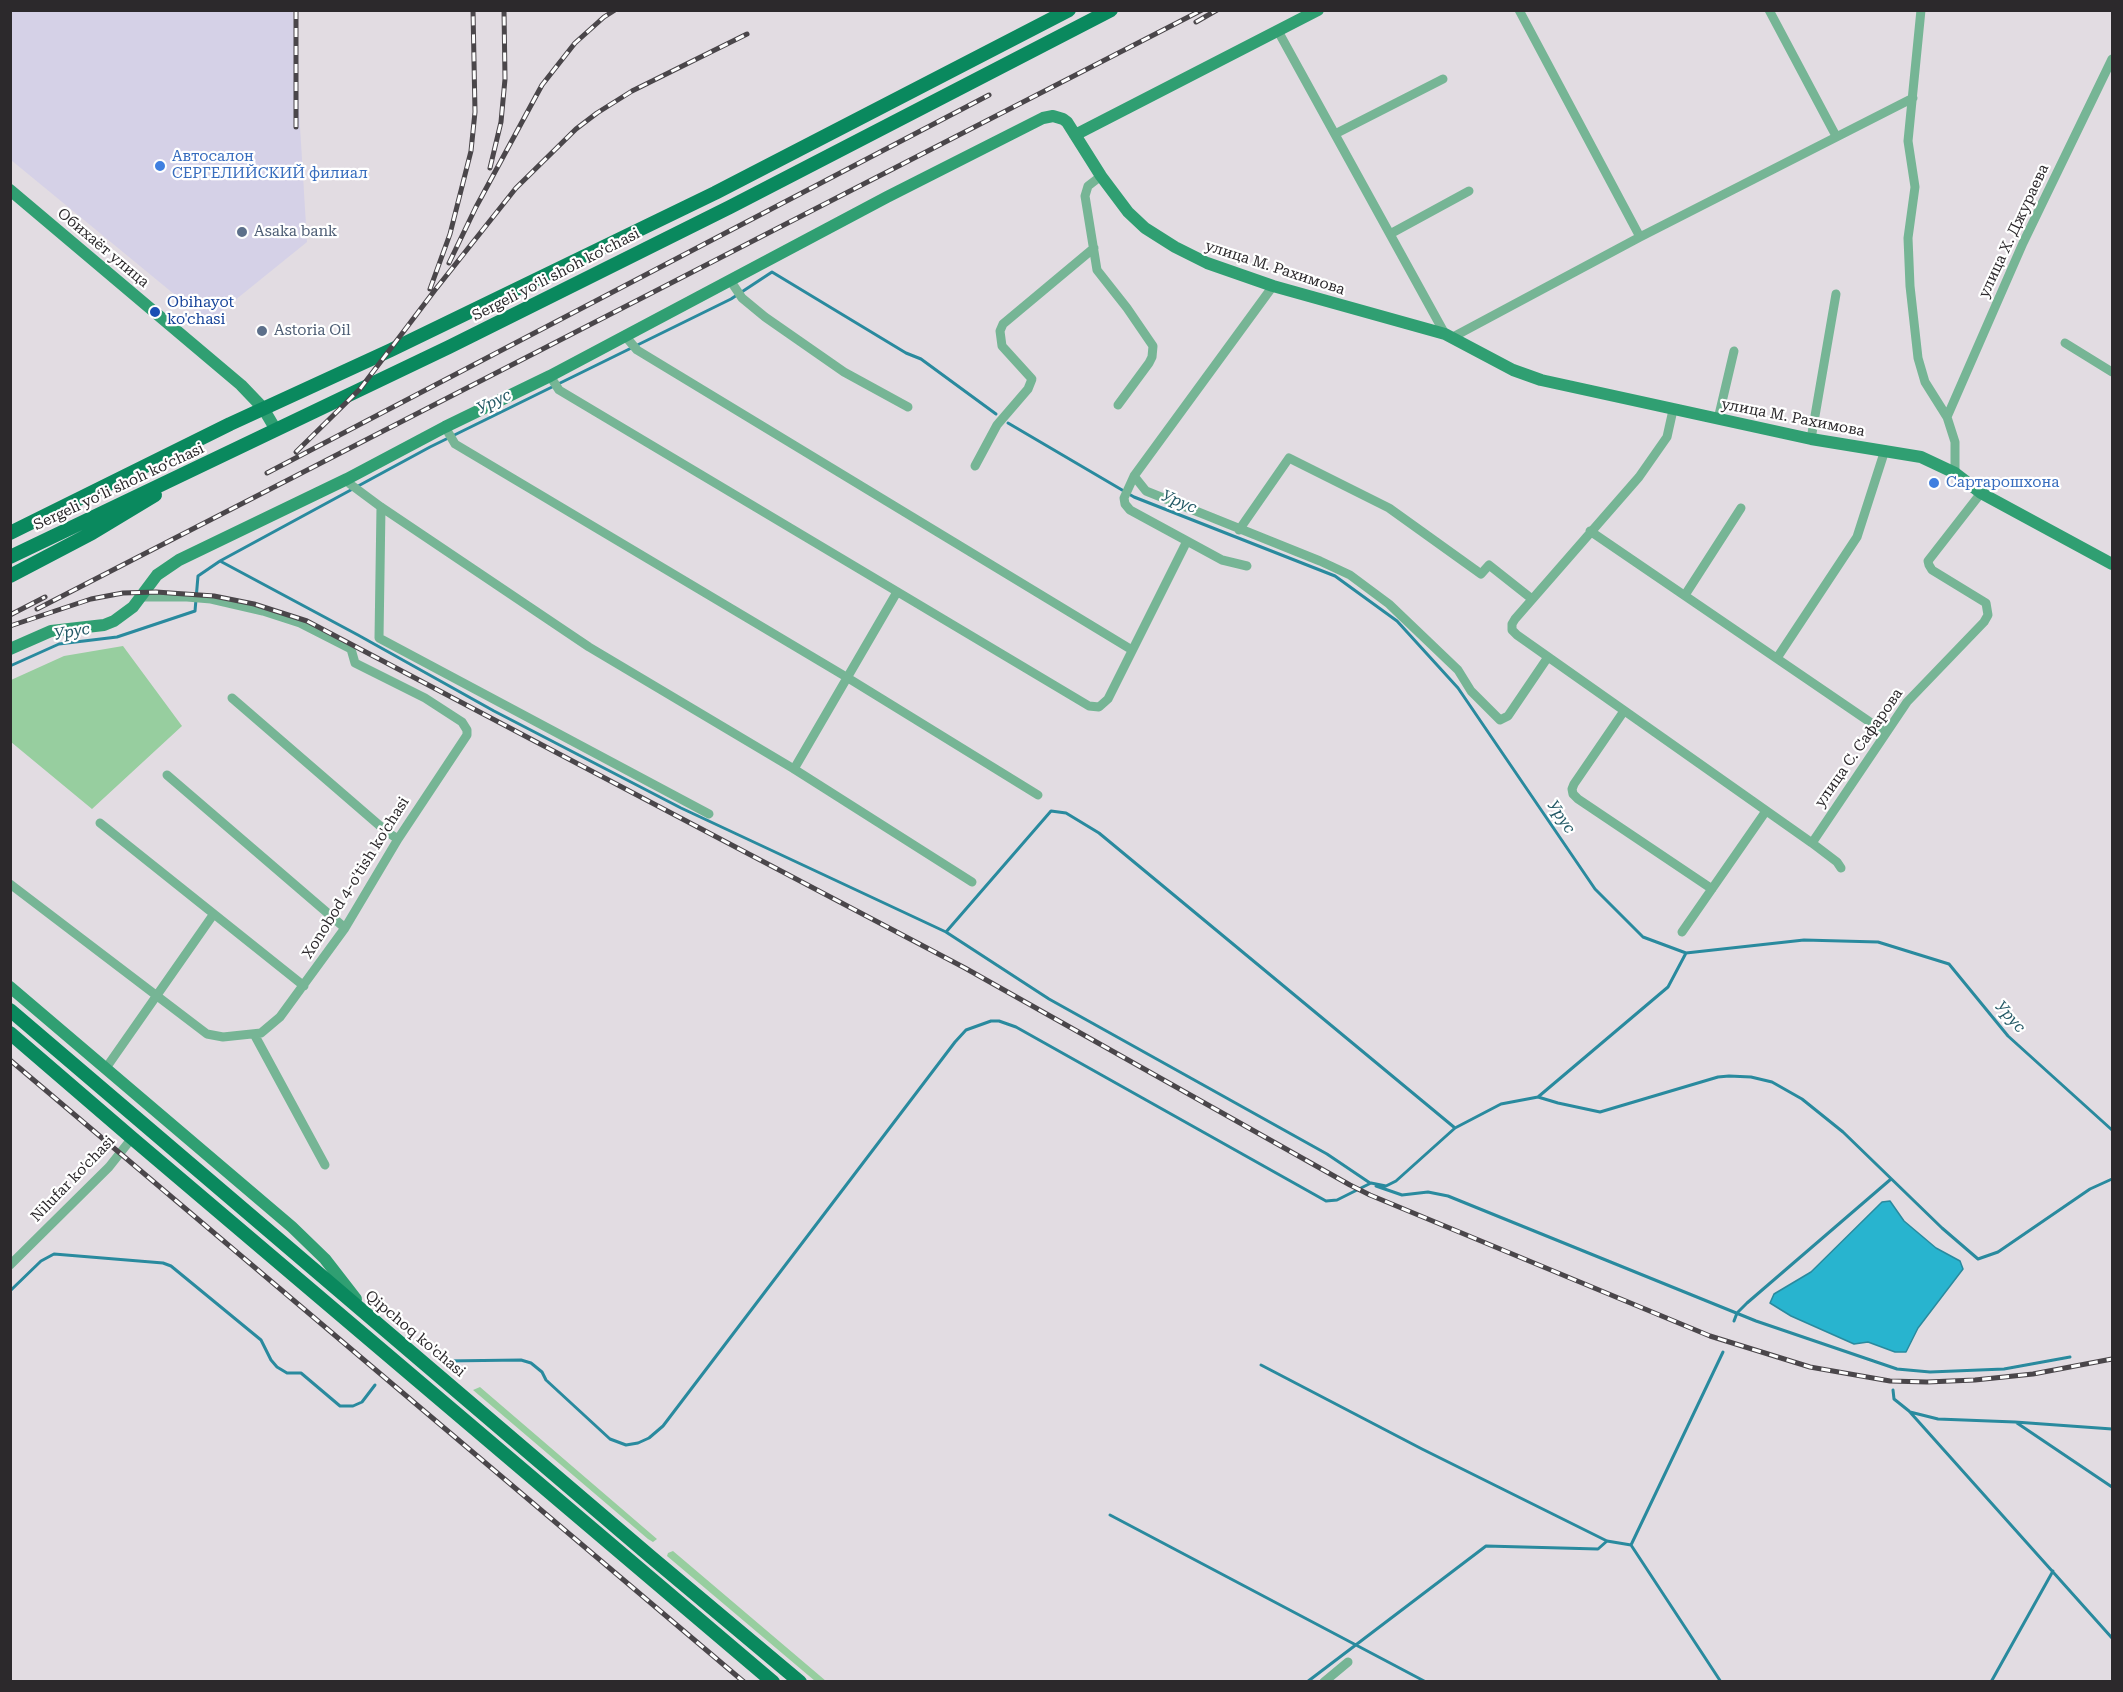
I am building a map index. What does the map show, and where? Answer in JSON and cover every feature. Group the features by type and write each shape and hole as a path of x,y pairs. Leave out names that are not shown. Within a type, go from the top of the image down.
{"main road":[{"name":"Sergeli yo‘li shoh ko‘chasi","path":"10,533 263,408 391,350 715,194 1069,10"},
{"name":"Sergeli yo‘li shoh ko‘chasi","path":"10,557 449,347 719,213 1111,10"},
{"path":"10,576 48,558 121,517 185,475"},
{"name":"Qipchoq ko'chasi","path":"10,1010 800,1682"},
{"path":"10,1033 773,1682"},
{"path":"447,1406 459,1393"}],"street":[{"path":"1075,135 1318,10"},
{"path":"1520,10 1640,237"},
{"path":"1769,10 1836,136"},
{"path":"1921,10 1908,141 1915,187 1908,238 1913,323 1918,358 1925,382 1947,417 1955,442 1955,473"},
{"path":"1278,31 1449,336 1913,98"},
{"name":"улица Х. Джураева","path":"1947,417 2023,243 2112,59"},
{"path":"1335,134 1443,79"},
{"name":"улица М. Рахимова","path":"733,285 887,197 1043,118 1053,116 1063,119 1128,212 1145,228 1207,263 1273,286 1449,336 1530,377 1811,439 1921,457 1955,473 1981,493 2112,564"},
{"path":"1101,176 1088,186 1085,196 1097,270 1153,346 1149,363 1118,405"},
{"name":"Обихаёт улица","path":"10,190 235,379 263,408 276,430"},
{"path":"1390,234 1469,190"},
{"path":"975,466 997,425 1028,389 1032,379 1002,346 1000,331 1003,324 1094,248"},
{"path":"10,649 51,631 104,625 114,621 127,613 153,579 170,565 352,485 446,427 550,376 631,344 733,285 742,298 765,317 844,372 908,407"},
{"path":"1248,566 1222,560 1130,510 1125,504 1126,492 1134,476 1273,286"},
{"path":"1811,439 1836,294"},
{"path":"631,344 1132,650"},
{"path":"2065,344 2112,370"},
{"path":"1718,418 1734,351"},
{"path":"550,376 559,390 1094,707 1104,704 1108,699 1187,541"},
{"path":"1673,410 1668,437 1639,477 1515,619 1512,630 1812,843 1837,862 1841,868"},
{"path":"446,427 455,444 848,678 1038,795"},
{"path":"1777,658 1857,537 1885,450"},
{"path":"1239,530 1289,458 1389,508 1481,574 1489,565 1532,599"},
{"path":"1134,476 1146,491 1350,575 1389,604 1458,670 1471,691 1500,720 1508,716 1548,657"},
{"path":"352,485 381,507 590,647 794,769 972,882"},
{"name":"улица С. Сафарова","path":"1812,843 1907,702 1984,622 1988,615 1989,609 1986,603 1932,570 1928,561 1981,493"},
{"path":"381,507 379,638 709,814"},
{"path":"1685,595 1741,508"},
{"path":"1590,531 1886,733"},
{"path":"794,769 897,592"},
{"name":"Xonobod 4-o'tish ko'chasi","path":"10,884 207,1034 223,1038 261,1033 280,1017 345,928 398,839 467,735 462,722 425,698 356,663 351,650 300,622 263,610 211,599 141,597"},
{"path":"232,698 398,839"},
{"path":"1624,711 1574,784 1572,789 1574,794 1578,799 1712,889"},
{"path":"167,775 345,928"},
{"path":"1682,932 1766,811"},
{"path":"100,823 304,986"},
{"path":"106,1068 213,915"},
{"path":"10,987 292,1227 325,1260 376,1323"},
{"path":"254,1034 325,1166"},
{"name":"Nilufar ko'chasi","path":"10,1264 109,1167 132,1138"},
{"path":"1324,1682 1348,1662"}],"shaded area":[{"name":"Автосалон СЕРГЕЛИЙСКИЙ филиал","path":"10,11 293,11 307,242 208,322 11,160"}],"green space":[{"path":"123,646 182,726 92,809 11,742 11,680 64,656"},
{"path":"480,1387 657,1539 653,1542 648,1539 473,1390"},
{"path":"673,1551 826,1681 815,1681 667,1556"}],"water":[{"path":"1890,1201 1904,1221 1936,1248 1960,1261 1963,1269 1918,1328 1906,1352 1895,1352 1868,1342 1854,1344 1791,1316 1770,1303 1774,1294 1811,1272 1882,1202"}],"waterway":[{"name":"Урус","path":"10,666 59,644 117,637 195,611 198,576 220,561 430,447 731,299 772,272 906,353 921,359 996,414"},
{"name":"Урус","path":"1008,423 1134,497 1335,576 1397,621 1458,688 1595,889 1643,937 1686,953 1804,940 1878,942 1949,964 2008,1036 2112,1130"},
{"path":"220,561 494,711 681,808 946,932 1049,999 1327,1154 1370,1183"},
{"path":"946,932 1051,811 1066,813 1099,833 1455,1128"},
{"path":"1538,1097 1668,987 1686,953"},
{"path":"445,1361 521,1360 531,1363 542,1372 546,1380 610,1439 626,1445 649,1438 663,1426 955,1042 966,1030 991,1021 999,1021 1016,1027 1326,1201 1337,1200 1371,1183 1386,1186 1396,1181 1455,1128 1501,1104 1538,1097 1600,1112 1718,1077 1729,1076 1751,1077 1772,1082 1802,1099 1843,1132 1942,1228 1978,1259 1998,1252 2090,1189 2112,1179"},
{"path":"1734,1321 1737,1313 1747,1303 1891,1179"},
{"path":"1376,1186 1402,1195 1428,1192 1448,1196 1756,1321 1897,1369 1930,1372 2004,1369 2070,1357"},
{"path":"10,1291 41,1261 54,1254 163,1263 171,1266 261,1340 277,1367 287,1373 301,1373 340,1406 353,1406 362,1402 375,1385"},
{"path":"1631,1545 1723,1352"},
{"path":"1261,1365 1422,1449 1607,1541 1631,1545 1721,1682"},
{"path":"1893,1390 1894,1399 1909,1411 2112,1638"},
{"path":"1910,1412 1938,1419 2112,1429"},
{"path":"2017,1423 2112,1487"},
{"path":"1110,1515 1426,1682"},
{"path":"1307,1682 1486,1546 1598,1549 1607,1541"},
{"path":"1991,1682 2053,1571"}],"railway":[{"path":"296,10 296,127"},
{"path":"430,289 450,234 471,151 475,112 473,10"},
{"path":"490,168 501,122 505,79 504,10"},
{"path":"449,263 476,207 542,85 575,43 615,10"},
{"path":"37,609 1202,10"},
{"path":"1196,22 1217,10"},
{"path":"296,452 360,389 516,188 576,129 632,91 747,34"},
{"path":"267,473 989,95"},
{"path":"10,626 91,599 123,593 156,592 214,596 254,604 307,621 965,968 1350,1185 1710,1336 1810,1367 1890,1381 1975,1380 2033,1374 2112,1359"},
{"path":"10,615 45,597"},
{"path":"10,1060 744,1682"}],"place":[{"name":"Автосалон СЕРГЕЛИЙСКИЙ филиал","path":"160,166"},
{"name":"Asaka bank","path":"242,232"},
{"name":"Obihayot ko'chasi","path":"155,312"},
{"name":"Astoria Oil","path":"262,331"},
{"name":"Сартарошхона","path":"1934,483"}]}
